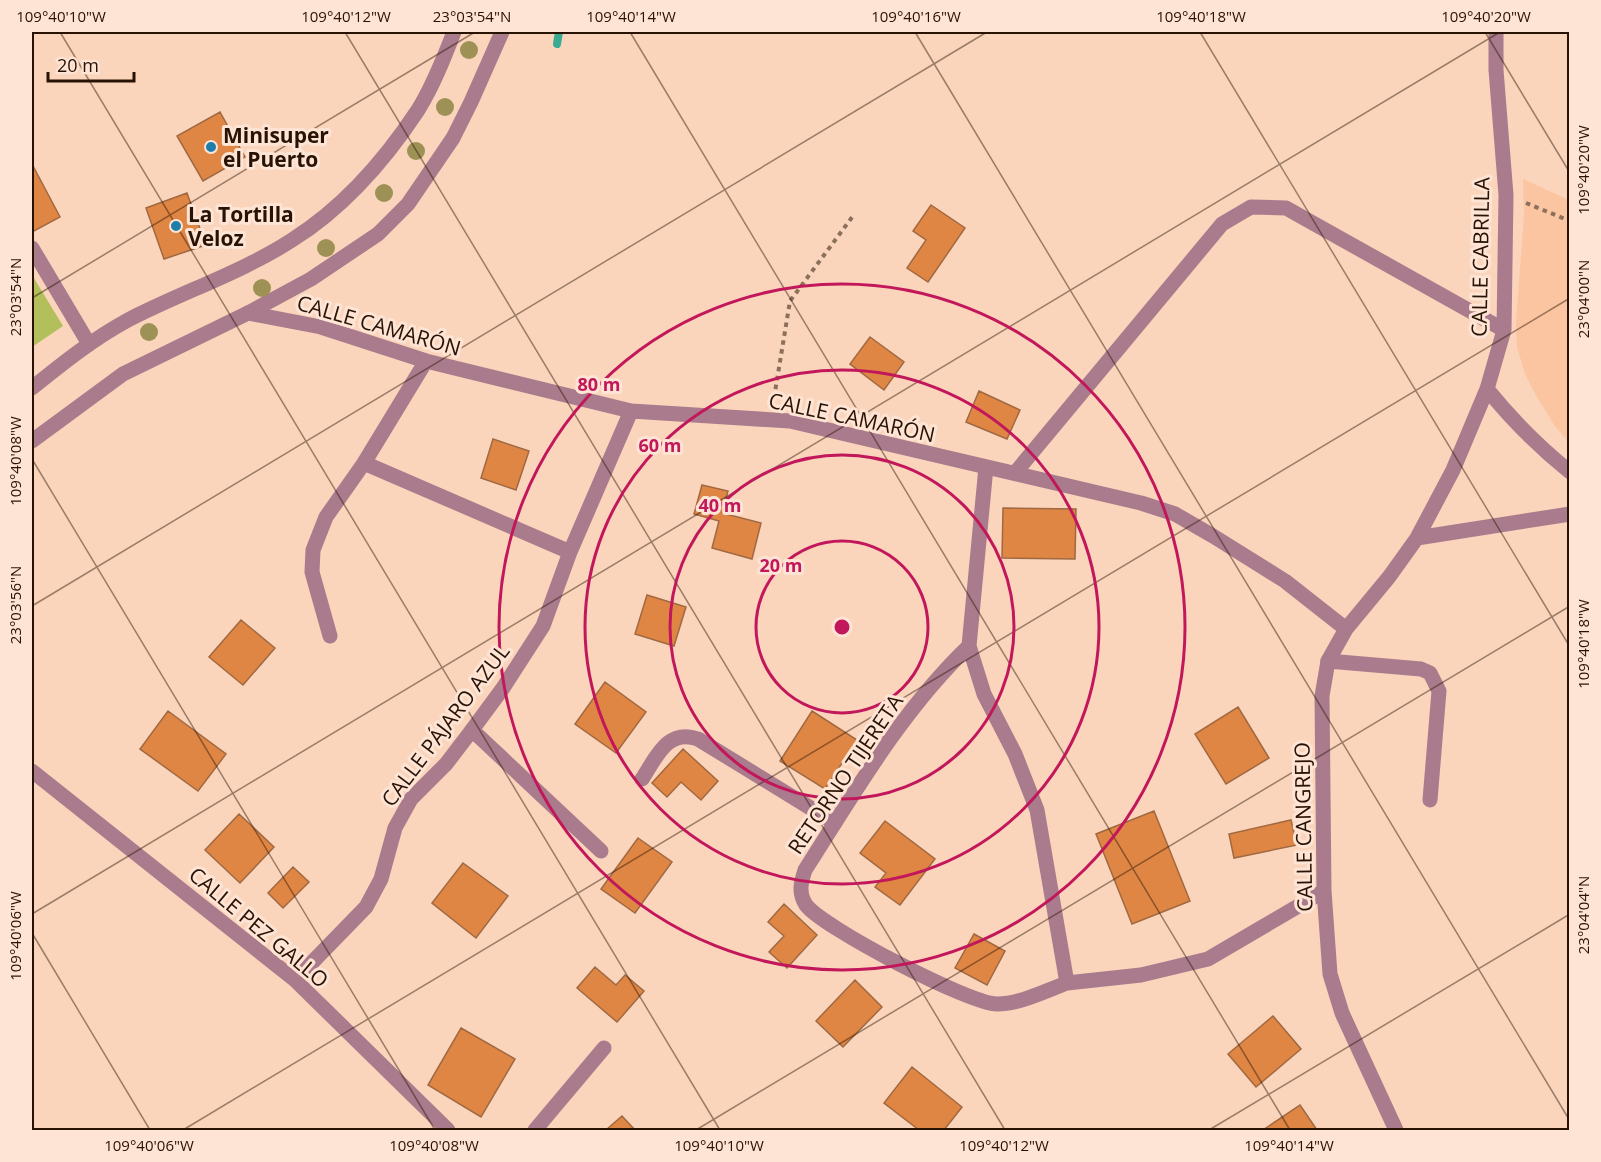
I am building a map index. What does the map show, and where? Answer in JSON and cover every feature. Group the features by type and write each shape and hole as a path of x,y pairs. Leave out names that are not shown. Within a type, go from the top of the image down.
{"street":[{"path":"32,388 89,344 127,321 258,260 293,240 351,194 419,109 436,76 454,32"},
{"path":"32,441 123,374 248,313 311,279 378,234 408,204 453,138 502,32"},
{"name":"CALLE CABRILLA","path":"1417,538 1453,470 1487,389 1504,330 1506,195 1496,70 1496,32"},
{"path":"1015,473 1222,224 1251,207 1286,208 1504,330"},
{"path":"32,248 89,344"},
{"name":"CALLE CAMARÓN","path":"248,313 321,327 426,361 631,411 790,421 1141,503 1175,514 1285,581 1346,629"},
{"path":"330,636 312,572 313,550 327,517 364,464 426,361"},
{"path":"1487,389 1543,451 1569,472"},
{"name":"CALLE PÁJARO AZUL","path":"295,980 366,907 381,879 395,828 411,799 447,764 503,688 543,626 570,552 631,411"},
{"path":"364,464 570,552"},
{"path":"986,467 969,646 984,694 1019,765 1037,810 1067,983"},
{"path":"1417,538 1569,514"},
{"name":"CALLE CANGREJO","path":"1396,1131 1341,1012 1330,974 1324,891 1322,696 1328,661 1346,629 1389,577 1417,538"},
{"name":"RETORNO TIJERETA","path":"969,646 932,684 870,769 805,870 801,882 801,895 807,907 828,923 888,958 961,994 997,1004 1021,999 1067,983 1141,975 1208,959 1324,891"},
{"path":"1328,661 1421,669 1430,673 1439,691 1430,801"},
{"path":"472,730 602,851"},
{"path":"642,779 662,748 673,738 688,736 698,739 836,823"},
{"name":"CALLE PEZ GALLO","path":"32,771 295,980 448,1131"},
{"path":"535,1131 604,1048"}],"path":[{"path":"1506,195 1569,221"},
{"path":"771,420 790,302 853,216"}],"shaded area":[{"path":"1523,179 1569,200 1569,443 1538,399 1525,374 1517,347 1516,322 1524,215"}],"green space":[{"path":"32,275 63,326 32,347"}],"building":[{"name":"Minisuper el Puerto","path":"220,112 245,157 203,181 177,136"},
{"path":"32,164 60,217 32,232"},
{"name":"La Tortilla Veloz","path":"187,193 206,245 164,259 146,208"},
{"path":"931,205 965,228 928,282 907,268 926,240 913,231"},
{"path":"870,337 904,362 884,390 850,364"},
{"path":"979,391 1020,410 1007,439 966,422"},
{"path":"493,439 529,451 516,490 481,478"},
{"path":"702,485 728,491 722,513 761,523 752,559 712,548 719,521 694,514"},
{"path":"1003,508 1076,509 1075,559 1002,558"},
{"path":"647,595 686,607 674,646 635,634"},
{"path":"241,620 275,648 243,685 209,657"},
{"path":"605,682 646,712 616,753 575,724"},
{"path":"1238,707 1269,758 1226,784 1195,734"},
{"path":"168,711 226,754 198,791 140,749"},
{"path":"812,711 857,740 825,789 780,761"},
{"path":"683,749 718,781 701,800 681,782 667,797 652,783"},
{"path":"1154,811 1190,901 1132,924 1096,834"},
{"path":"239,814 274,847 240,883 205,850"},
{"path":"1291,820 1297,845 1234,858 1229,834"},
{"path":"885,821 935,859 900,905 875,887 886,873 860,853"},
{"path":"638,838 672,862 635,913 601,889"},
{"path":"463,863 508,896 476,938 432,903"},
{"path":"293,867 309,882 283,908 268,893"},
{"path":"784,904 817,935 787,968 769,952 784,936 768,922"},
{"path":"974,934 1005,951 987,985 955,968"},
{"path":"595,967 616,985 625,975 644,991 617,1022 577,988"},
{"path":"855,980 882,1007 843,1047 816,1021"},
{"path":"1273,1016 1301,1049 1256,1087 1228,1054"},
{"path":"461,1028 515,1059 481,1117 428,1085"},
{"path":"912,1067 962,1107 944,1130 919,1130 884,1103"},
{"path":"1300,1105 1317,1130 1263,1130"},
{"path":"622,1116 635,1130 606,1130"}],"waterway":[{"path":"557,44 559,32"}],"place":[{"name":"Minisuper el Puerto","path":"211,147"},
{"name":"La Tortilla Veloz","path":"176,226"}]}
